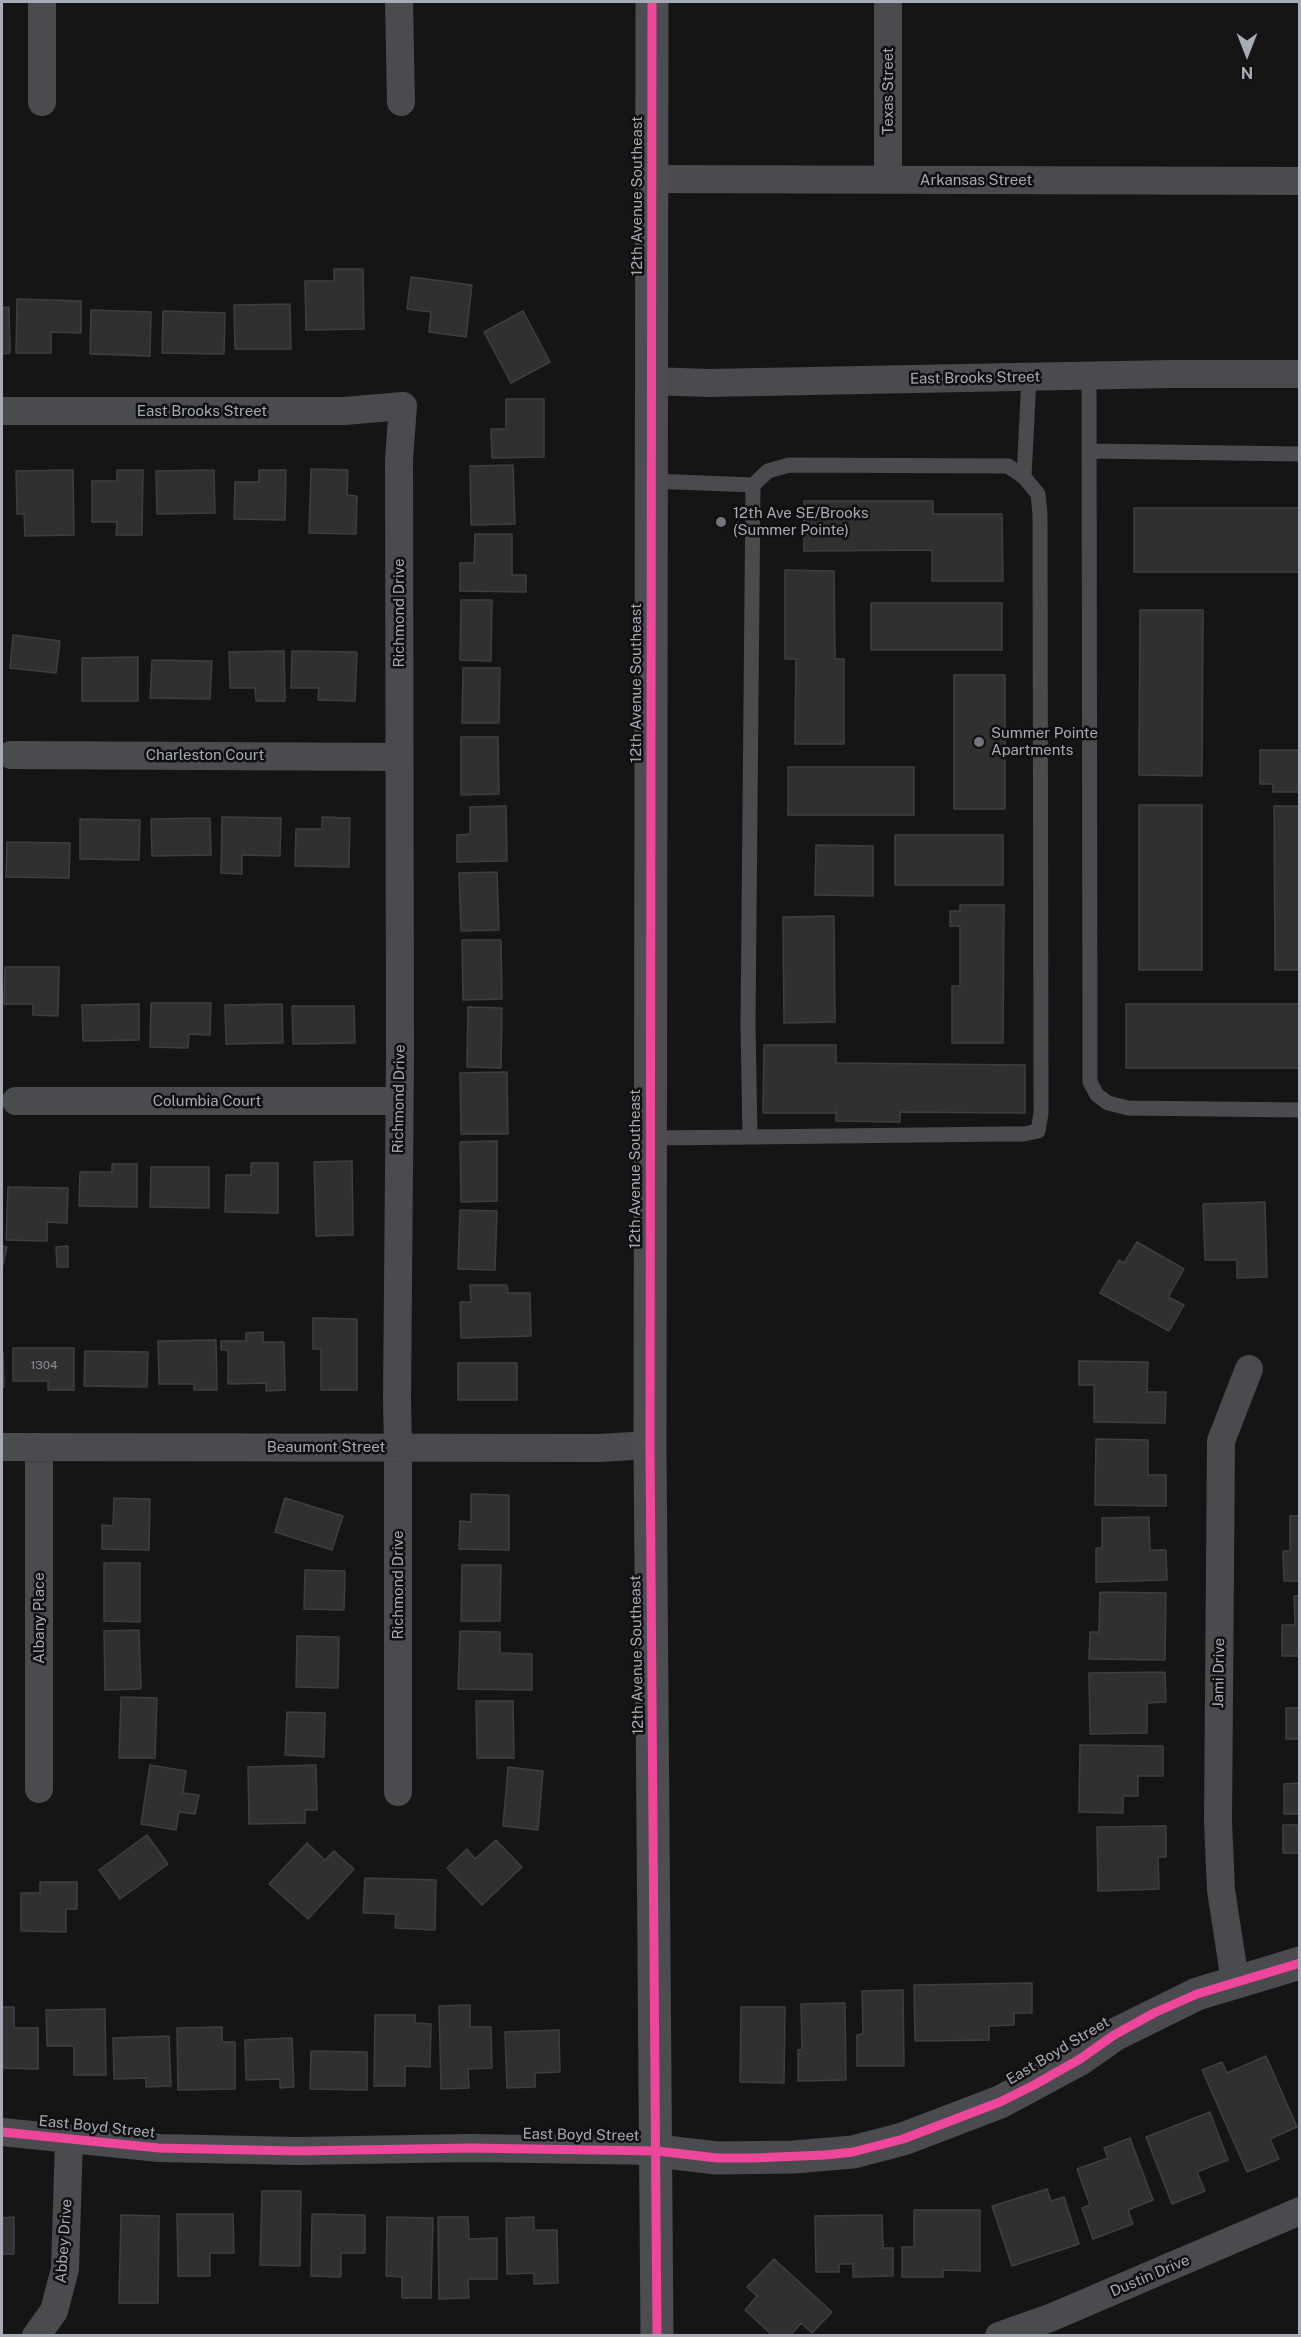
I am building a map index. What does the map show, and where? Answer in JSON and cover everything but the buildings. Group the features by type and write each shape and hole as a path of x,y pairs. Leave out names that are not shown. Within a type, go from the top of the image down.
{"main road":[{"name":"12th Avenue Southeast","path":"652,2 650,1445 657,2336"}],"street":[{"path":"42,2 42,102"},
{"path":"399,2 401,102"},
{"name":"Texas Street","path":"888,2 888,180"},
{"name":"Arkansas Street","path":"653,179 1299,181"},
{"name":"East Brooks Street","path":"651,381 708,383 1299,374"},
{"name":"East Brooks Street","path":"2,411 344,411 403,405"},
{"name":"Richmond Drive","path":"398,1792 399,459 403,405"},
{"name":"Charleston Court","path":"11,755 398,757"},
{"name":"Columbia Court","path":"16,1101 399,1101"},
{"name":"Jami Drive","path":"1235,1981 1221,1890 1218,1822 1221,1441 1249,1369"},
{"name":"Beaumont Street","path":"2,1447 599,1448 650,1445"},
{"name":"Albany Place","path":"39,1447 39,1789"},
{"name":"East Boyd Street","path":"2,2132 159,2148 320,2151 470,2148 657,2151 717,2158 794,2157 853,2152 903,2139 1000,2102 1080,2059 1114,2035 1154,2013 1197,1994 1299,1963"},
{"name":"Abbey Drive","path":"36,2336 54,2311 65,2270 69,2139"},
{"name":"Dustin Drive","path":"999,2336 1050,2318 1299,2211"}],"lane":[{"path":"1089,376 1090,1082 1097,1095 1108,1103 1128,1108 1299,1110"},
{"path":"1024,477 1029,377"},
{"path":"1089,452 1299,454"},
{"path":"650,1138 1024,1134 1038,1131 1041,1113 1040,514 1038,494 1024,477 1008,466 789,465 768,471 753,485 651,481"},
{"path":"750,1137 748,1025 753,485"}],"cycle path":[{"path":"652,2 650,1445 657,2336"},
{"path":"2,2132 159,2148 297,2151 470,2148 657,2151 717,2158 853,2152 903,2139 1000,2102 1080,2059 1114,2035 1154,2013 1197,1994 1300,1963"}],"place":[{"name":"12th Ave SE/Brooks (Summer Pointe)","path":"721,522"},
{"name":"Summer Pointe Apartments","path":"979,742"}]}
